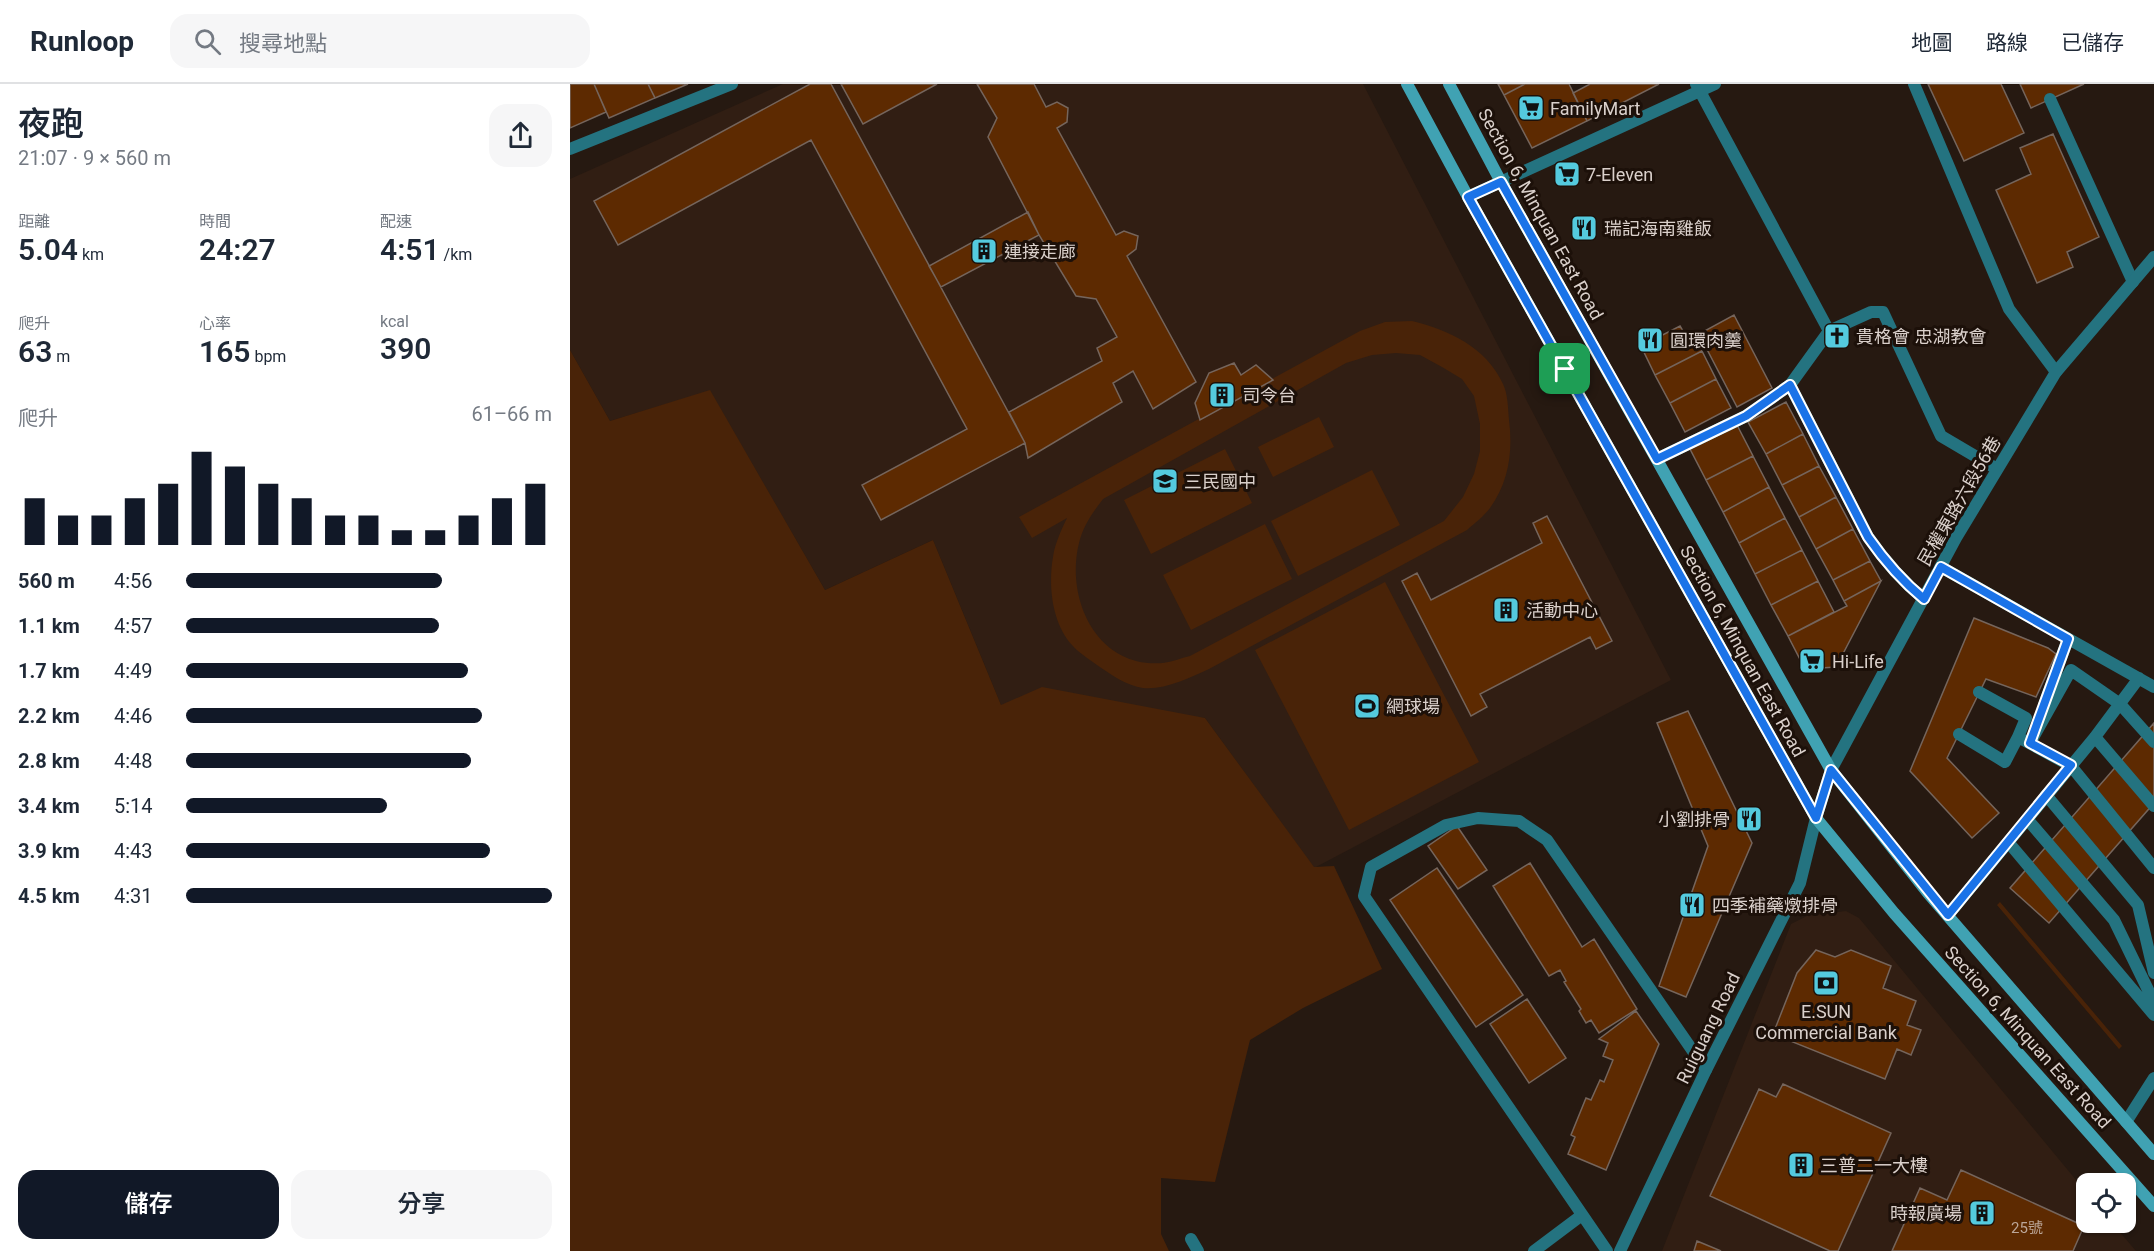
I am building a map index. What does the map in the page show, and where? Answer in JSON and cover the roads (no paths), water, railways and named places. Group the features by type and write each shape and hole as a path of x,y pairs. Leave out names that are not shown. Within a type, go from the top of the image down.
{"main road":[{"name":"Section 6, Minquan East Road","path":"1407,84 1816,818 1894,913 2154,1206"},
{"name":"Section 6, Minquan East Road","path":"1449,84 1501,182 1831,770 1948,915 2154,1155"}],"street":[{"path":"570,149 732,84"},
{"path":"1468,197 1698,87 1714,84"},
{"path":"1914,84 2009,309 2056,372"},
{"path":"1698,87 1829,331"},
{"path":"2050,99 2133,282"},
{"name":"民權東路六段56巷","path":"1816,818 1831,770 1997,469 2056,372 2154,257"},
{"path":"1657,459 1746,416 1790,385 1829,331 1871,312 1883,312 1941,436 1997,469"},
{"path":"1790,385 1868,537 1882,557 1924,599"},
{"path":"1941,567 2154,687"},
{"path":"2030,743 2068,639"},
{"path":"2030,743 2071,670 2120,704 2154,742"},
{"path":"1948,915 2095,737 2139,678"},
{"path":"1959,734 2005,762 2018,737 2026,718 1979,692"},
{"path":"2018,737 2071,765 2154,868"},
{"path":"2095,737 2154,806"},
{"path":"2046,795 2138,905 2154,973"},
{"path":"1607,1251 1364,896 1371,867 1446,825 1478,818 1519,821 1547,840 1706,1070"},
{"name":"Ruiguang Road","path":"1620,1251 1706,1070 1800,883 1816,818"},
{"path":"2027,819 2114,920 2154,1002"},
{"path":"2009,843 2154,1015"},
{"path":"2126,1122 2154,1078"},
{"path":"1534,1251 1582,1215"},
{"path":"1191,1239 1198,1251"}],"place":[{"name":"FamilyMart","path":"1531,108"},
{"name":"7-Eleven","path":"1567,174"},
{"name":"瑞記海南雞飯","path":"1584,228"},
{"name":"連接走廊","path":"984,251"},
{"name":"貴格會 忠湖教會","path":"1837,336"},
{"name":"圓環肉羹","path":"1650,340"},
{"name":"司令台","path":"1222,395"},
{"name":"三民國中","path":"1165,481"},
{"name":"活動中心","path":"1506,610"},
{"name":"Hi-Life","path":"1812,661"},
{"name":"網球場","path":"1367,706"},
{"name":"小劉排骨","path":"1749,819"},
{"name":"四季補藥燉排骨","path":"1692,905"},
{"name":"E.SUN Commercial Bank","path":"1826,983"},
{"name":"三普二一大樓","path":"1801,1165"},
{"name":"時報廣場","path":"1982,1213"}]}
